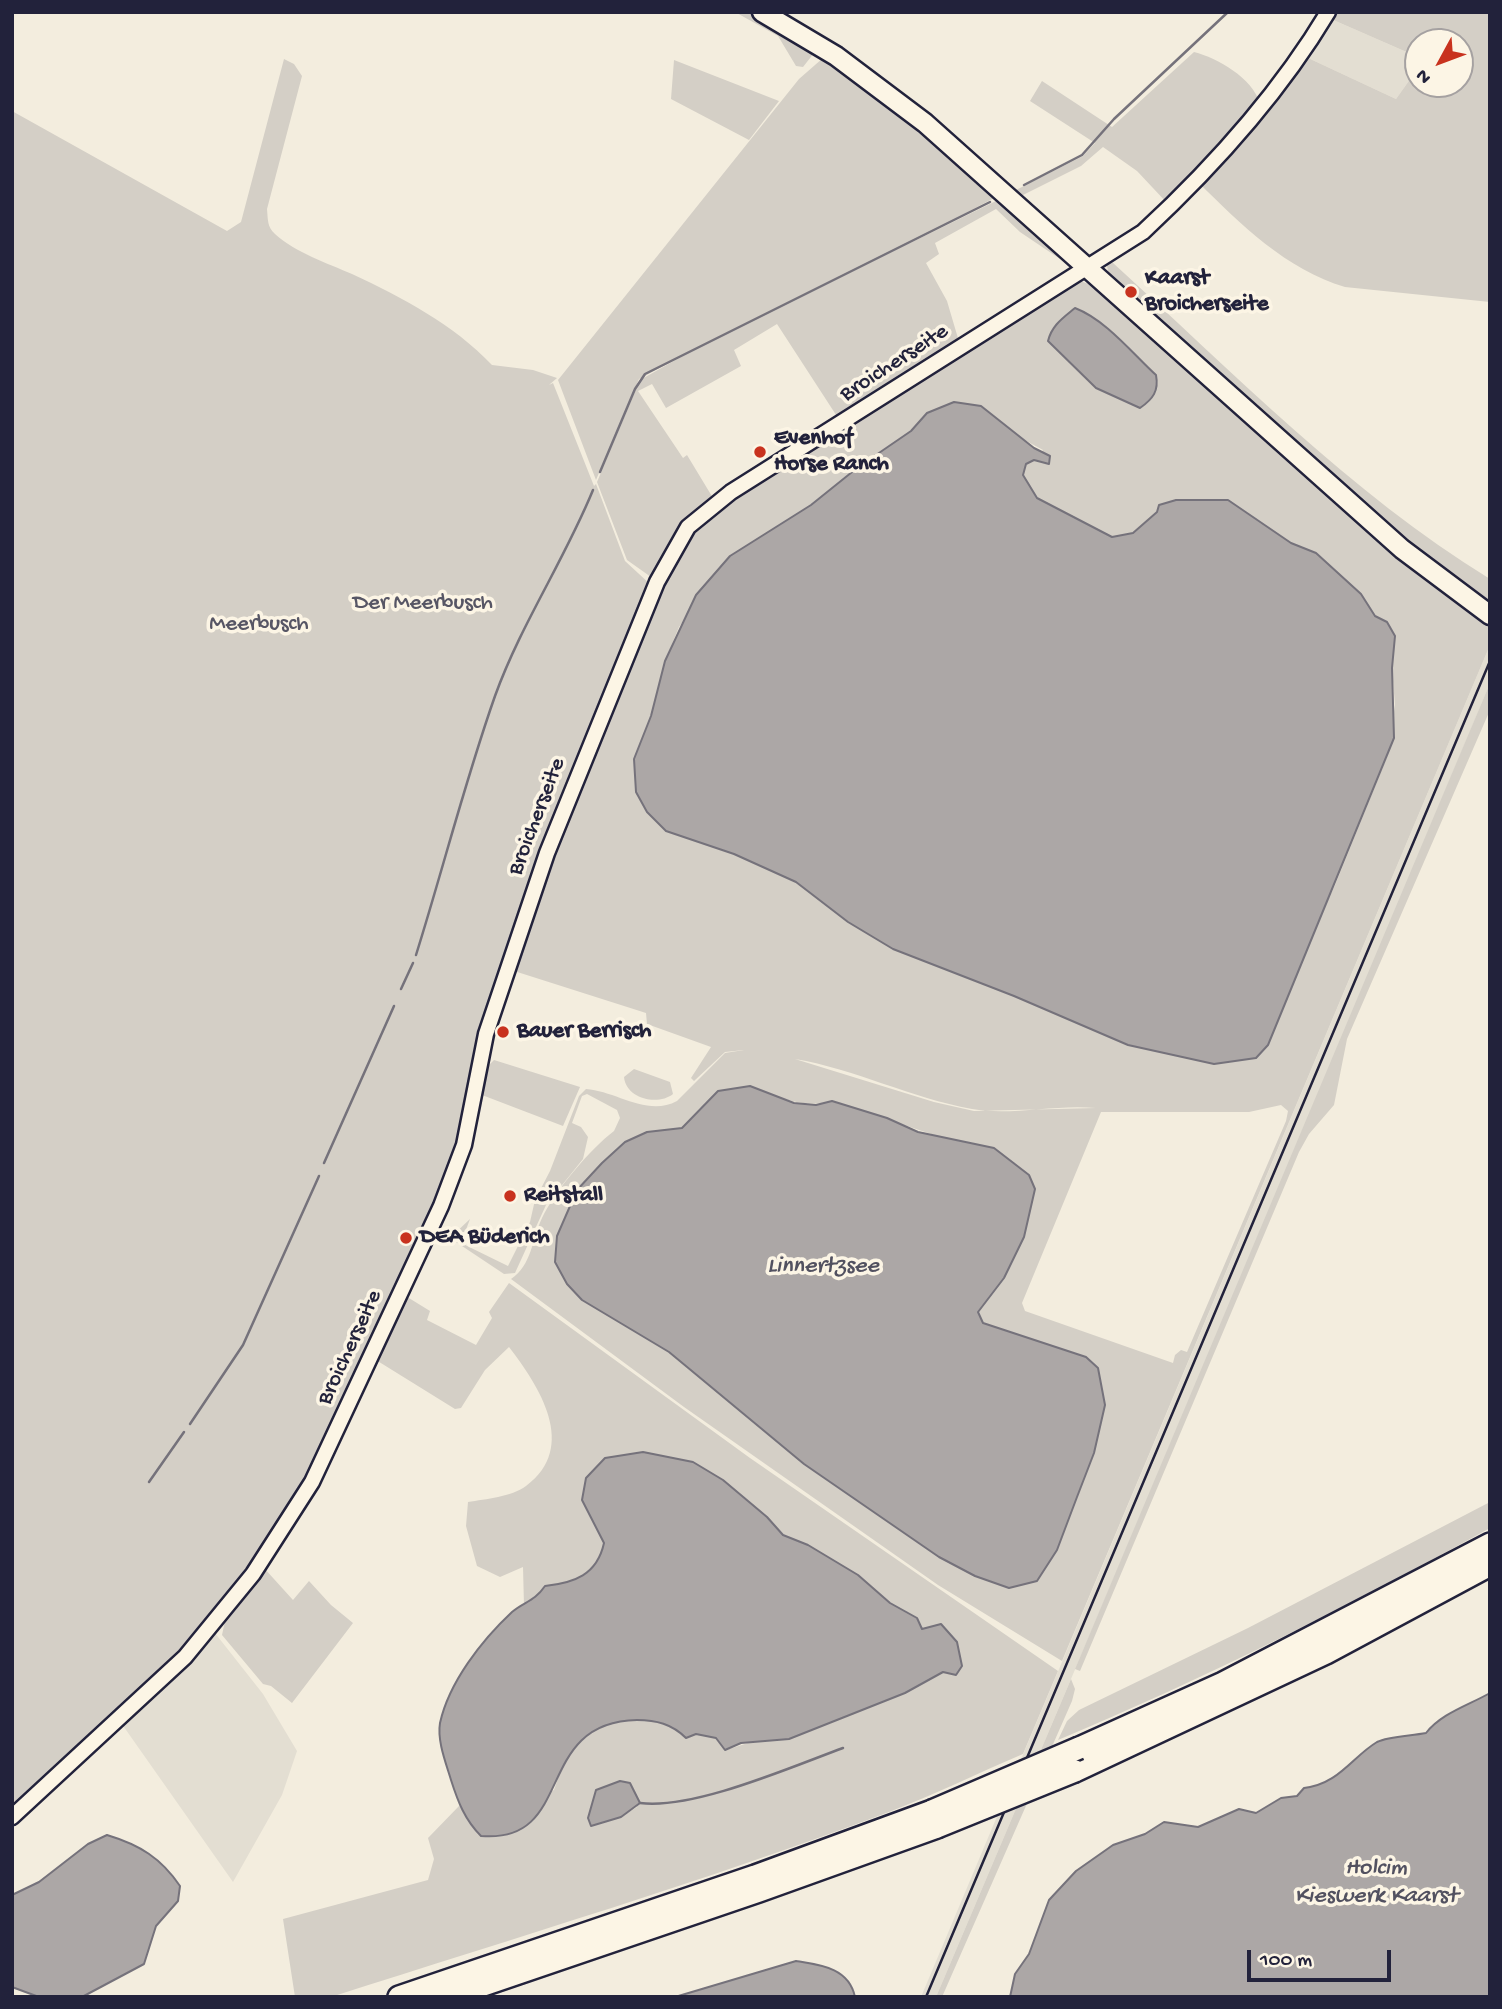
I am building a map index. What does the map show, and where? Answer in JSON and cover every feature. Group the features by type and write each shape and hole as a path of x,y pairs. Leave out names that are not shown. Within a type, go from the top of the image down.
{"highway":[{"path":"449,1997 759,1891 935,1819 1079,1748 1246,1671 1490,1544"},
{"path":"399,1997 1075,1771 1326,1653 1490,1565"}],"main road":[{"path":"762,12 827,49 897,100 1402,549 1487,613"}],"street":[{"name":"Broicherseite","path":"12,1817 185,1657 253,1574 312,1482 441,1206 464,1145 486,1034 547,853 657,582 678,541 701,514 723,497 1143,232 1178,199 1292,69 1328,12"}],"shaded area":[{"path":"1331,19 1404,51 1404,88 1396,99 1306,57"},
{"path":"1490,645 1490,683 1338,1050 936,1997 921,1997"},
{"path":"211,1628 263,1694 297,1751 282,1795 233,1882 119,1720"}],"green space":[{"path":"735,12 767,20 814,53 803,67 796,66 778,36"},
{"path":"1335,12 1490,12 1490,302 1345,287 1324,279 1303,269 1266,244 1198,182 1306,57 1396,99 1404,88 1404,98 1474,98 1474,28 1404,28 1404,51 1331,19"},
{"path":"1194,52 1233,70 1250,85 1260,103 1168,204 1137,171 1103,147 1081,166 1023,195 1016,190 1083,156 1095,143 1030,101 1042,81 1112,127"},
{"path":"823,58 870,87 914,121 994,198 906,245 998,200 1063,261 1020,232 996,209 935,243 939,254 926,263 947,301 960,345 840,421 777,324 734,350 741,366 666,408 652,384 638,391 683,458 687,455 713,498 651,577 627,560 597,482 640,380 688,353 639,379 596,480 558,380 799,79"},
{"name":"Meerbusch","path":"284,59 294,64 302,76 267,209 268,223 272,231 302,252 371,283 426,313 461,337 492,365 533,370 557,378 549,385 553,383 625,561 651,585 543,849 476,1047 462,1111 460,1138 438,1202 365,1364 285,1520 184,1657 12,1816 12,111 227,231 241,222"},
{"path":"674,60 779,101 749,140 671,99"},
{"path":"1143,236 1147,239 1112,262 1341,470 1438,545 1490,579 1490,605 1401,538 1108,271 1106,261"},
{"path":"1077,280 1092,285 1397,554 1490,626 1490,645 1062,1661 938,1585 684,1407 511,1279 523,1267 542,1218 564,1183 584,1159 614,1131 620,1118 617,1110 587,1094 582,1096 572,1123 581,1127 588,1137 583,1159 546,1205 515,1273 504,1274 450,1238 470,1219 461,1243 508,1266 530,1222 535,1200 550,1171 579,1096 586,1089 643,1105 666,1105 677,1101 725,1053 744,1050 725,1052 694,1081 691,1078 711,1047 647,1024 646,1013 511,970 551,852 669,564 703,517","holes":["1087,313 1121,344 1096,388 1048,341","954,402 1043,450 1035,460 1026,464 1023,475 1037,498 1112,537 1133,533 1157,511 1159,505 1176,500 1228,500 1291,543 1303,547 1361,594 1375,616 1387,622 1395,635 1392,669 1395,705 1387,757 1335,885 1255,1058 1214,1064 1128,1045 1014,995 893,949 848,922 796,882 734,854 666,831 647,812 636,792 634,759 651,716 665,661 679,627 730,556 811,505 857,468 911,431 927,413","795,1059 839,1069 949,1104 986,1111 934,1102","750,1086 800,1103 832,1101 946,1139 1035,1189 1024,1237 978,1312 983,1323 1058,1349 1098,1369 1105,1405 1094,1453 1057,1550 975,1576 939,1557 804,1464 669,1352 582,1300 557,1236 577,1190 625,1142 648,1132 682,1128 718,1091","1281,1105 1288,1111 1187,1352 1181,1350 1175,1355 1173,1363 1025,1311 1022,1303 1101,1112 1249,1112","1081,1107 1096,1108 1035,1109"]},
{"path":"1490,683 1490,710 1347,1039 1334,1105 1309,1134 1299,1152 1080,1671 1075,1669"},
{"path":"494,1060 580,1087 563,1126 482,1095 489,1065"},
{"path":"634,1069 670,1082 673,1094 659,1100 636,1095 626,1085 624,1077"},
{"path":"509,1283 750,1458 1058,1671 1023,1754 923,1798 681,1885 331,1997 295,1997 283,1919 428,1880 434,1859 428,1838 460,1805 471,1825 554,1790 563,1764 573,1747 588,1733 601,1726 647,1720 675,1730 686,1738 696,1734 717,1738 726,1750 905,1693 943,1672 931,1629 922,1629 917,1618 890,1603 858,1575 808,1545 783,1535 767,1517 723,1480 693,1462 643,1452 606,1458 582,1500 604,1543 595,1563 574,1580 545,1586 535,1600 524,1606 523,1567 500,1577 477,1566 466,1526 468,1502 520,1490 542,1470 550,1453 552,1435 549,1416 532,1380 509,1347 485,1370 461,1408 455,1409 376,1360 404,1295 430,1311 427,1320 476,1345 492,1318 489,1312","holes":["620,1781 629,1784 634,1790 637,1807 621,1817 591,1826"]},
{"path":"1490,1502 1490,1528 1277,1640 1058,1740 1067,1721 1079,1710 1248,1628"},
{"path":"264,1568 293,1600 309,1581 331,1605 353,1623 292,1703 271,1686 263,1684 222,1635 225,1621"},
{"path":"1071,1679 1075,1689 1072,1701 942,1997 936,1997"}],"water":[{"path":"1075,308 1108,329 1156,375 1157,386 1154,394 1140,408 1096,388 1048,341 1055,326"},
{"path":"954,402 981,406 1034,448 1050,456 1049,464 1034,460 1026,464 1023,475 1037,498 1112,537 1133,533 1157,512 1159,505 1176,500 1228,500 1291,543 1316,553 1361,594 1375,616 1387,622 1395,636 1392,668 1394,738 1268,1045 1256,1058 1214,1064 1128,1045 1014,996 893,949 848,922 796,882 734,854 666,831 647,812 636,792 634,759 651,716 665,661 696,595 730,556 811,505 857,468 911,431 927,413"},
{"name":"Linnertzsee","path":"750,1086 794,1103 816,1105 832,1101 887,1118 918,1132 994,1148 1029,1175 1035,1189 1024,1237 1004,1278 978,1312 983,1323 1086,1357 1098,1368 1105,1405 1094,1453 1057,1550 1037,1581 1009,1588 975,1576 939,1557 804,1464 669,1352 582,1300 567,1284 555,1262 557,1236 577,1190 625,1142 647,1132 682,1128 718,1091"},
{"path":"643,1452 693,1462 723,1480 767,1517 783,1535 808,1545 858,1575 890,1603 917,1618 922,1629 941,1624 957,1642 962,1666 956,1675 943,1672 905,1693 789,1739 741,1743 725,1750 716,1738 696,1734 686,1738 675,1729 657,1722 637,1720 604,1726 582,1740 567,1760 545,1803 531,1822 511,1833 481,1836 466,1817 451,1780 439,1730 444,1708 468,1663 489,1635 512,1612 545,1586 575,1580 596,1563 604,1543 582,1500 586,1478 605,1458"},
{"name":"Holcim Kieswerk Kaarst","path":"1490,1693 1490,1997 1010,1997 1015,1974 1029,1954 1049,1900 1076,1871 1113,1845 1145,1834 1164,1822 1198,1827 1239,1809 1256,1813 1281,1798 1297,1796 1304,1788 1336,1776 1377,1742 1426,1733 1447,1715"},
{"path":"620,1781 630,1783 640,1803 621,1817 591,1826 588,1818 596,1790"},
{"path":"107,1835 130,1843 149,1854 180,1886 178,1901 156,1926 144,1964 82,1997 39,1997 12,1987 12,1895 39,1882 88,1844"},
{"path":"796,1961 824,1967 840,1974 852,1987 855,1997 675,1997"}],"waterway":[{"path":"1024,185 1082,155 1114,119 1228,12"},
{"path":"600,472 635,389 645,374 990,202"},
{"path":"416,955 474,760 505,669 593,490"},
{"path":"401,989 413,963"},
{"path":"324,1163 394,1006"},
{"path":"190,1424 243,1345 319,1176"},
{"path":"149,1482 184,1432"},
{"path":"640,1803 687,1800 714,1794 843,1748"}],"railway":[{"path":"926,1997 1490,661"}],"place":[{"name":"Kaarst Broicherseite","path":"1131,292"},
{"name":"Evenhof Horse Ranch","path":"760,452"},
{"name":"Bauer Berrisch","path":"503,1032"},
{"name":"Reitstall","path":"510,1196"},
{"name":"DEA Büderich","path":"406,1238"}],"park label":[{"name":"Der Meerbusch","path":"423,604"}]}
